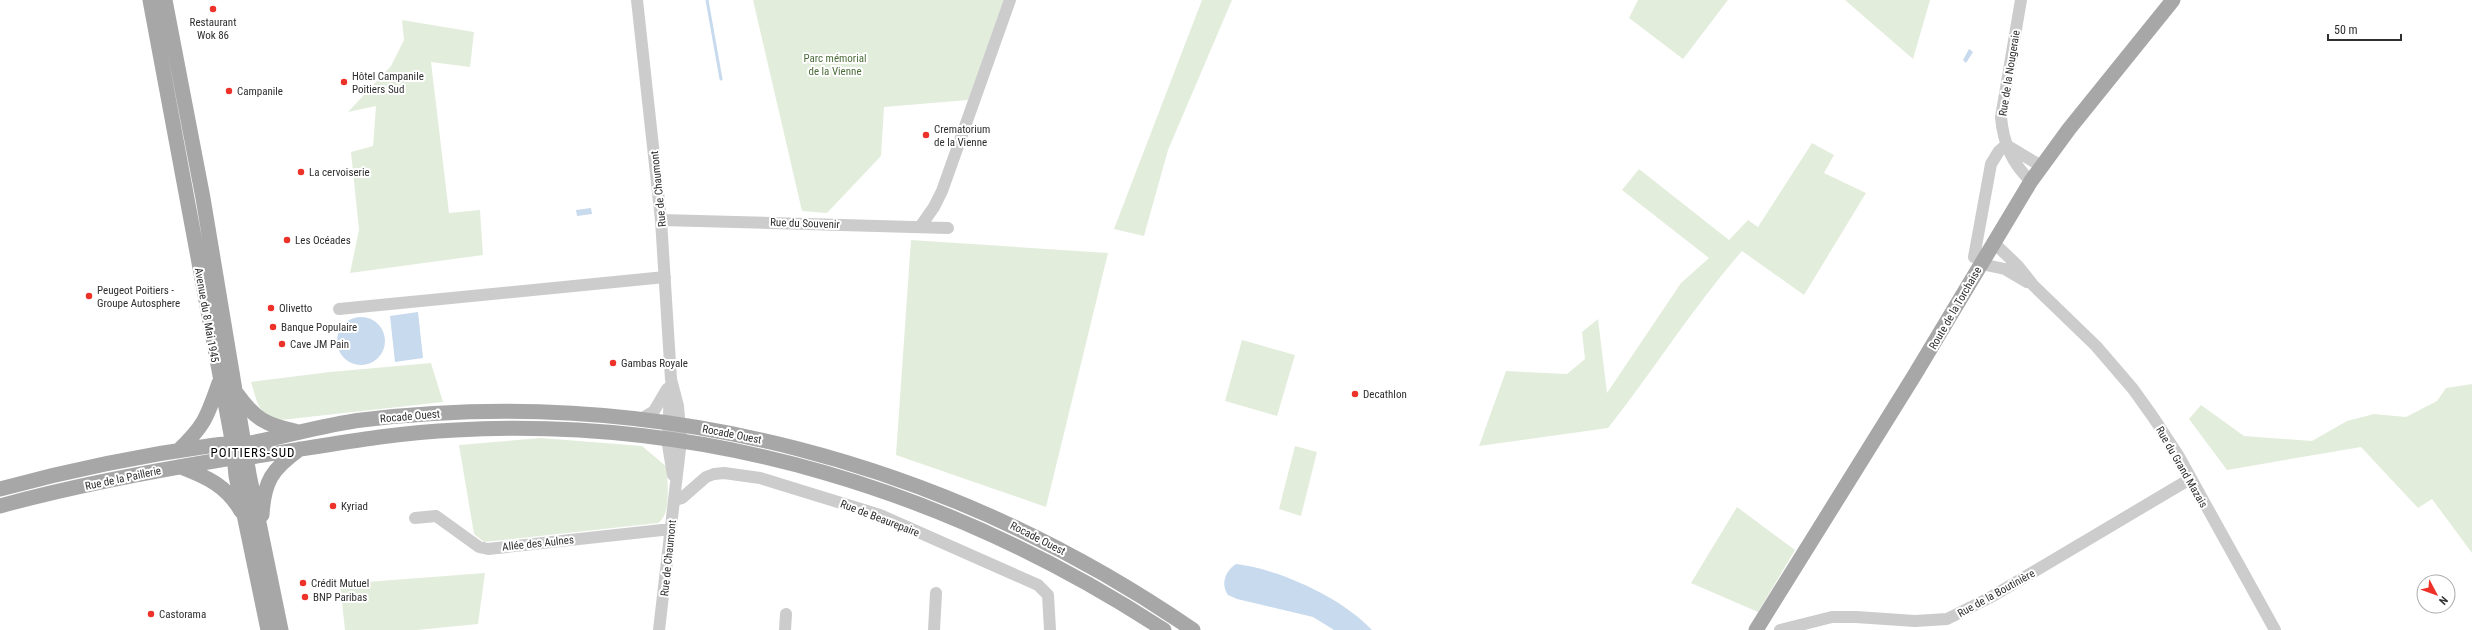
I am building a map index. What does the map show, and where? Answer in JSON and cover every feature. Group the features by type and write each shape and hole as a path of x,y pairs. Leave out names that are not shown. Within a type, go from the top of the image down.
{"main road":[{"name":"Avenue du 8 Mai 1945","path":"150,0 220,381 261,534 281,630"},
{"name":"Avenue du 8 Mai 1945","path":"165,0 236,394 245,517 268,630"},
{"name":"Route de la Torchaise","path":"1756,630 1857,471 1977,261 1993,242 2041,166 2173,0"},
{"path":"178,451 202,426 210,410 220,381"},
{"path":"236,394 251,412 263,422 300,432"},
{"name":"Rocade Ouest","path":"240,451 300,432 362,420 454,412 542,412 641,419 726,432 825,455 868,468 963,503 1084,562 1193,630"},
{"name":"Rocade Ouest","path":"240,451 303,448 418,432 503,428 586,430 674,439 821,471 916,502 1035,554 1111,596 1164,630"},
{"name":"Rue de la Paillerie","path":"0,489 49,477 217,444 240,451"},
{"path":"261,534 263,495 268,480 279,466 303,448"},
{"name":"Rue de la Paillerie","path":"4,505 181,467 240,451"},
{"path":"181,467 218,484 234,499 245,517"},
{"path":"4,505 35,490 49,477 61,492"}],"street":[{"name":"Rue de Chaumont","path":"637,0 661,220 674,423 675,500 659,630"},
{"path":"920,227 934,207 942,191 1010,0"},
{"name":"Rue de la Nougeraie","path":"2021,0 2002,104 2002,127 2006,145 2011,156 2031,180"},
{"path":"1977,261 1991,164 2006,145 2041,166"},
{"name":"Rue du Souvenir","path":"661,220 948,228"},
{"name":"Rue du Grand Mazais","path":"1993,242 2018,266 2033,286 2096,346 2132,389 2178,455 2275,630"},
{"name":"Rue du Grand Mazais","path":"1977,261 2005,268 2033,286"},
{"path":"339,309 665,277"},
{"path":"641,419 654,411 664,396 671,379"},
{"name":"Rue de Beaurepaire","path":"675,500 682,498 706,477 724,473 767,480 880,515 1038,585 1048,595 1050,602 1050,630"},
{"name":"Rue de la Boutinière","path":"1780,630 1832,617 1863,617 1915,622 1947,618 1992,597 2190,479"},
{"name":"Allée des Aulnes","path":"415,518 436,516 480,547 488,549 671,529"},
{"path":"934,630 936,593"},
{"path":"785,630 786,614"}],"green space":[{"name":"Parc mémorial de la Vienne","path":"753,0 1004,0 968,100 884,107 881,156 827,213 802,211"},
{"path":"1202,0 1232,0 1168,150 1144,236 1114,229"},
{"path":"1638,0 1728,0 1683,59 1629,18"},
{"path":"1845,0 1930,0 1913,59"},
{"path":"402,20 474,32 470,67 431,62 449,213 480,210 483,255 350,273 359,230 351,152 373,146 376,106 348,112 391,66 404,40"},
{"path":"1812,143 1834,155 1824,173 1866,193 1804,295 1742,251 1690,316 1608,428 1479,446 1506,371 1567,374 1585,359 1582,332 1598,319 1607,393 1681,283 1709,258 1622,190 1639,169 1729,240 1748,220 1758,227"},
{"path":"911,240 1108,253 1046,507 896,455"},
{"path":"1242,340 1295,355 1277,416 1225,401"},
{"path":"431,363 443,402 281,420 267,415 263,411 257,402 251,382 330,372"},
{"path":"2472,384 2472,553 2432,499 2418,508 2361,447 2227,470 2189,419 2201,405 2244,436 2312,441 2347,421 2374,414 2406,417 2437,401 2446,388"},
{"path":"541,438 642,446 667,467 668,497 665,513 662,519 658,523 484,542 474,534 459,445"},
{"path":"1295,446 1317,452 1301,516 1279,509"},
{"path":"1737,507 1795,550 1758,612 1691,583"},
{"path":"485,573 478,624 417,630 345,630 340,584"}],"water":[{"path":"1969,49 1973,52 1966,63 1963,60"},
{"path":"591,208 592,214 577,216 576,210"},
{"path":"418,312 423,358 395,362 390,316"},
{"path":"361,317 370,319 378,324 383,332 385,341 383,350 378,358 370,363 361,365 352,363 344,358 339,350 337,341 339,332 344,324 352,319"},
{"path":"1236,564 1271,572 1309,587 1344,607 1372,630 1334,630 1313,617 1237,599 1228,595 1224,586 1225,578 1229,570"}],"waterway":[{"path":"707,0 721,79"}],"place":[{"name":"Restaurant Wok 86","path":"213,9"},
{"name":"Hôtel Campanile Poitiers Sud","path":"344,82"},
{"name":"Campanile","path":"229,91"},
{"name":"Crematorium de la Vienne","path":"926,135"},
{"name":"La cervoiserie","path":"301,172"},
{"name":"Les Océades","path":"287,240"},
{"name":"Peugeot Poitiers - Groupe Autosphere","path":"89,296"},
{"name":"Olivetto","path":"271,308"},
{"name":"Banque Populaire","path":"273,327"},
{"name":"Cave JM Pain","path":"282,344"},
{"name":"Gambas Royale","path":"613,363"},
{"name":"Decathlon","path":"1355,394"},
{"name":"Kyriad","path":"333,506"},
{"name":"Crédit Mutuel","path":"303,583"},
{"name":"BNP Paribas","path":"305,597"},
{"name":"Castorama","path":"151,614"}],"district":[{"name":"POITIERS-SUD","path":"253,452"}]}
